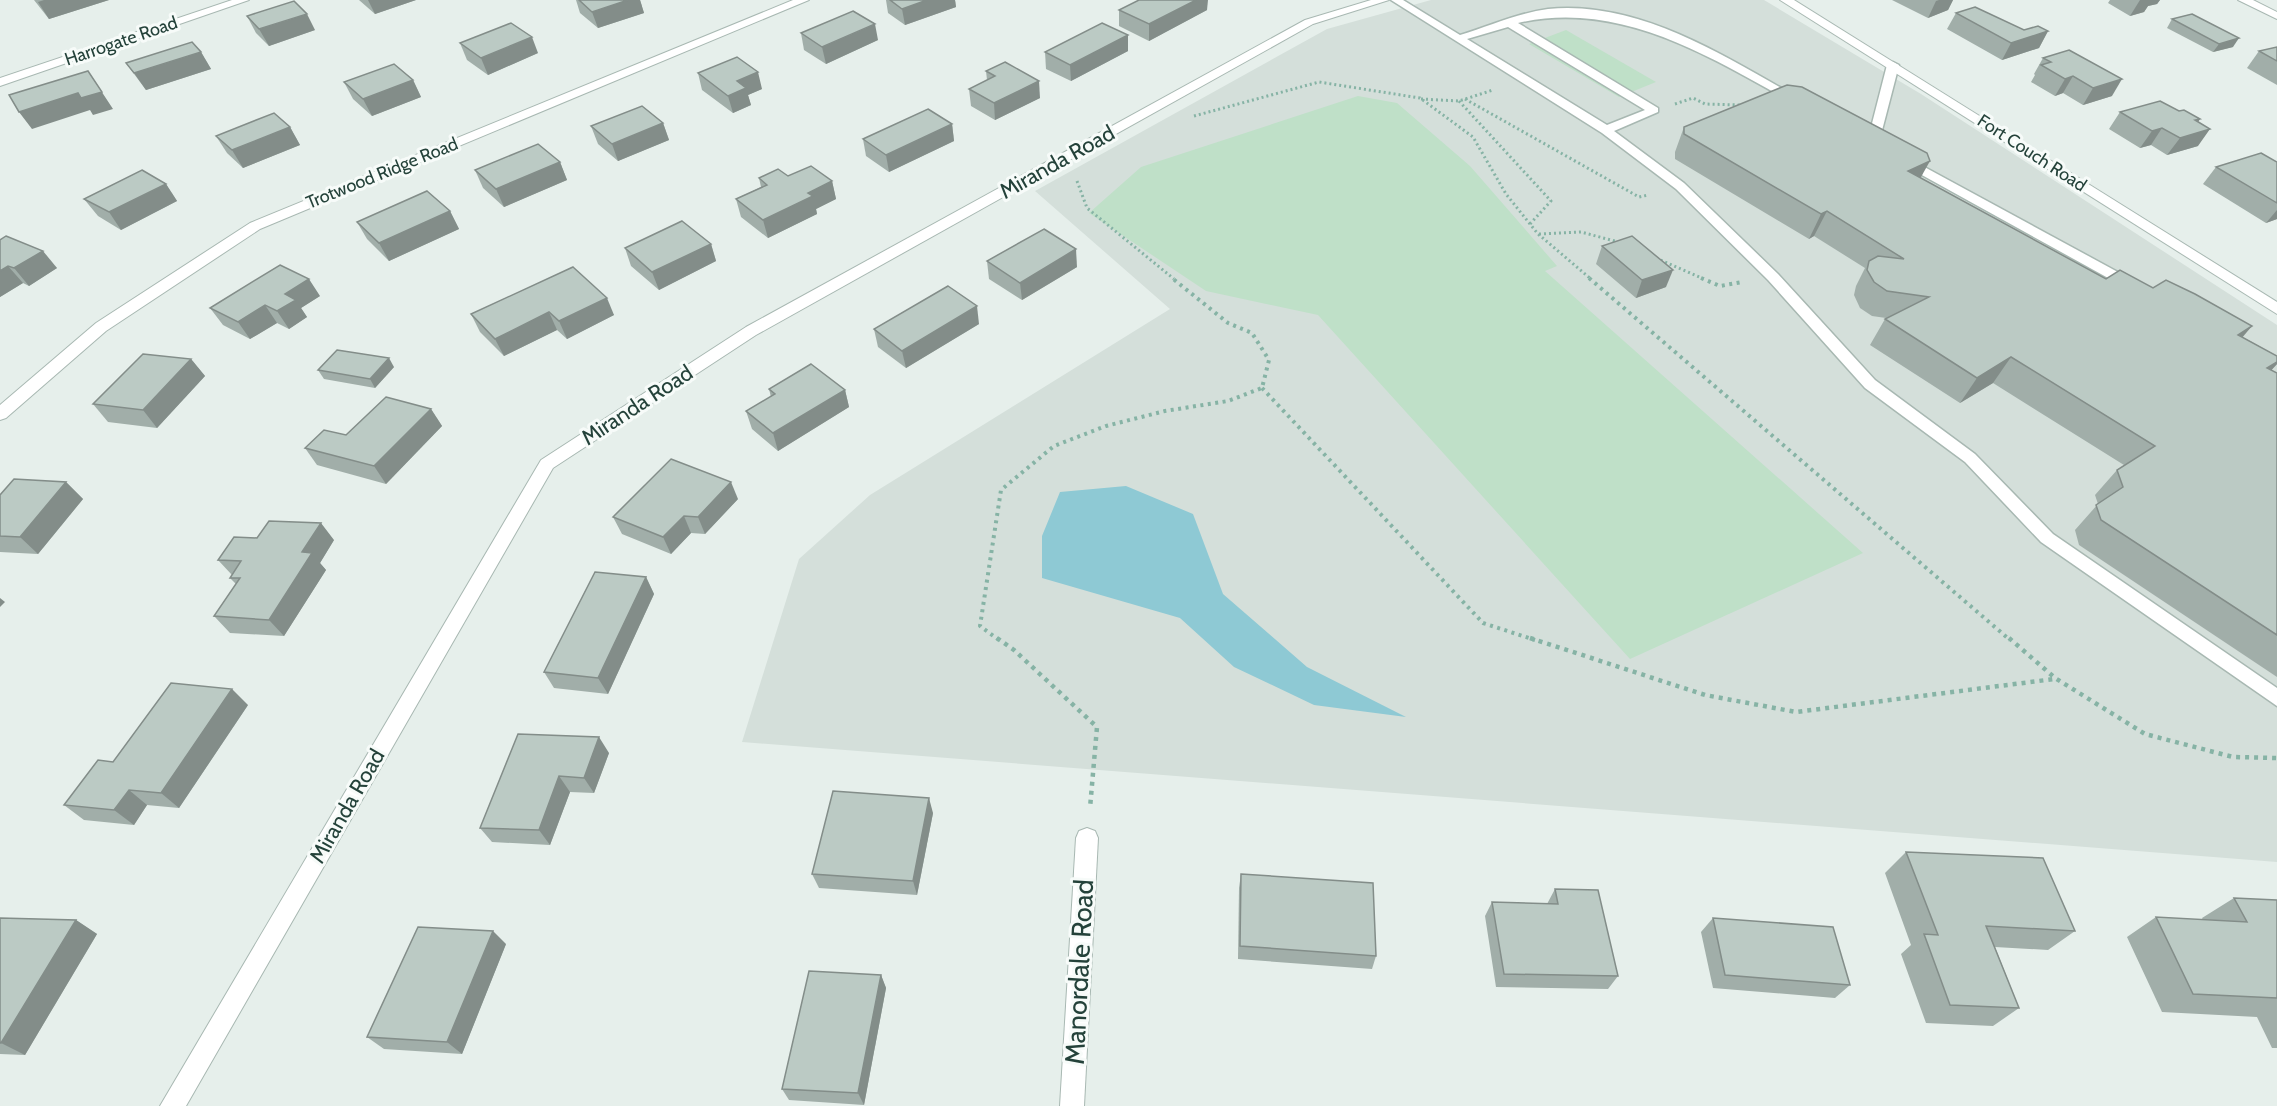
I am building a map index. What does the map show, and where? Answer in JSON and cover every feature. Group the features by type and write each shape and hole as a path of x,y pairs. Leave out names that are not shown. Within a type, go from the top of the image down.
{"street":[{"name":"Harrogate Road","path":"0,81 243,0"},
{"name":"Trotwood Ridge Road","path":"0,414 101,327 255,226 803,0"},
{"name":"Miranda Road","path":"172,1106 547,464 751,331 1309,22 1383,0"},
{"name":"Fort Couch Road","path":"1786,0 1893,65 2277,309"},
{"path":"2244,0 2277,16"},
{"path":"2256,6 2277,0"},
{"name":"Manordale Road","path":"1072,1106 1087,838"}],"lane":[{"path":"1396,0 1606,130 1680,186 1773,277 1870,384 1970,458 2047,538 2277,698"},
{"path":"1460,38 1549,12 1592,10 1631,17 1669,31 1808,107"},
{"path":"1511,24 1654,110"},
{"path":"1893,65 1868,140 2142,291"},
{"path":"1606,130 1654,110"}],"path":[{"path":"1192,117 1319,82 1420,98 1459,101 1524,79"},
{"path":"1420,98 1473,137 1506,194 1538,234 2055,678 2145,735 2234,757 2277,758"},
{"path":"1654,110 1694,98 1705,104 1741,105"},
{"path":"1465,99 1639,198 1680,186"},
{"path":"1459,101 1551,201 1530,224"},
{"path":"1053,164 1079,182 1087,208 1228,323 1251,333 1269,360 1263,388"},
{"path":"1538,234 1571,230 1600,233 1633,247"},
{"path":"1655,257 1720,285 1773,277"},
{"path":"1263,388 1483,623 1705,695 1796,712 2055,678"},
{"path":"1087,838 1097,727 1014,650 980,626 1001,490 1054,446 1064,442 1106,426 1166,411 1228,401 1263,388"}],"shaded area":[{"path":"1431,0 1764,0 1921,94 2277,325 2277,862 742,742 799,559 870,495 1170,309 1035,191 1327,29"}],"green space":[{"path":"1566,30 1656,82 1619,97 1529,44"},
{"path":"1358,96 1397,103 1470,166 1557,266 1545,271 1863,553 1630,659 1318,315 1206,291 1089,213 1141,167"}],"water":[{"path":"1126,486 1193,514 1223,594 1307,667 1406,717 1314,705 1234,667 1180,618 1042,578 1042,536 1060,492"}],"building":[{"path":"579,0 628,0 592,12"},
{"path":"890,0 927,0 902,9"},
{"path":"1139,0 1196,0 1149,24 1119,10"},
{"path":"294,1 307,14 259,29 247,16"},
{"path":"1975,7 2024,30 2038,26 2048,31 2011,43 1956,13"},
{"path":"853,11 875,24 822,47 801,33"},
{"path":"2192,14 2239,38 2219,44 2172,19"},
{"path":"511,23 532,37 481,58 460,43"},
{"path":"1102,23 1128,35 1070,65 1045,52"},
{"path":"192,42 201,52 134,73 126,63"},
{"path":"2277,47 2277,61 2259,51"},
{"path":"2069,50 2122,79 2093,88 2073,76 2065,79 2041,65 2051,62 2043,58"},
{"path":"737,57 758,72 737,81 746,88 728,96 698,73"},
{"path":"1005,62 1039,81 994,103 969,89 995,76 986,71"},
{"path":"394,64 413,80 363,99 344,82"},
{"path":"88,71 102,92 81,98 78,93 19,112 9,95"},
{"path":"1787,85 1802,87 1927,153 1930,161 1908,171 2106,279 2120,270 2153,288 2166,280 2252,326 2238,335 2277,356 2277,362 2267,368 2277,373 2277,635 2101,520 2096,505 2123,487 2117,470 2155,446 2011,357 1977,378 1885,319 1929,297 1887,291 1874,282 1867,270 1869,261 1878,256 1904,259 1827,211 1821,214 1684,134 1684,127"},
{"path":"2160,101 2179,111 2184,110 2200,119 2195,120 2210,129 2180,138 2162,128 2152,131 2120,112"},
{"path":"642,106 663,123 612,144 591,126"},
{"path":"928,109 952,124 886,155 863,139"},
{"path":"274,113 290,127 232,150 216,136"},
{"path":"538,144 560,162 496,189 475,170"},
{"path":"2261,153 2277,162 2277,203 2216,167"},
{"path":"811,166 832,181 808,193 813,196 763,220 736,199 767,185 759,178 778,169 788,176"},
{"path":"142,170 166,184 109,212 84,199"},
{"path":"427,191 450,211 379,243 357,222"},
{"path":"682,221 711,244 652,272 625,248"},
{"path":"1044,229 1076,249 1020,283 987,261"},
{"path":"6,236 43,251 14,268 8,266 0,271 0,240"},
{"path":"1632,236 1673,270 1642,280 1602,246"},
{"path":"280,265 309,279 285,294 296,300 277,311 265,305 238,322 210,308"},
{"path":"573,267 607,298 559,321 549,312 495,339 471,314"},
{"path":"948,286 977,306 902,351 874,329"},
{"path":"337,350 389,358 370,379 318,370"},
{"path":"143,354 191,359 143,410 93,404"},
{"path":"811,364 845,390 773,433 746,411 775,394 769,389"},
{"path":"386,397 431,409 374,466 305,448 324,430 346,435"},
{"path":"671,459 731,482 698,517 684,516 663,537 613,517"},
{"path":"14,479 66,482 20,537 0,536 0,495"},
{"path":"269,521 321,523 302,552 312,553 269,620 214,616 240,578 230,578 241,561 218,560 234,537 257,538"},
{"path":"595,572 646,577 598,678 544,672"},
{"path":"171,683 232,689 161,793 129,790 114,810 64,805 98,760 113,762"},
{"path":"518,734 599,737 584,778 559,776 539,830 480,828"},
{"path":"833,791 929,798 913,881 812,874"},
{"path":"1906,852 2043,858 2075,931 1986,926 2019,1008 1950,1005 1924,934 1938,935"},
{"path":"1241,874 1373,883 1376,956 1240,946"},
{"path":"1555,889 1598,890 1618,976 1504,974 1492,902 1558,904"},
{"path":"2234,898 2277,900 2277,998 2193,994 2156,917 2247,922"},
{"path":"0,918 76,920 1,1043 0,1043"},
{"path":"1713,918 1833,927 1850,985 1725,975"},
{"path":"418,927 493,931 447,1042 367,1037"},
{"path":"809,971 881,975 858,1093 782,1089"}]}
